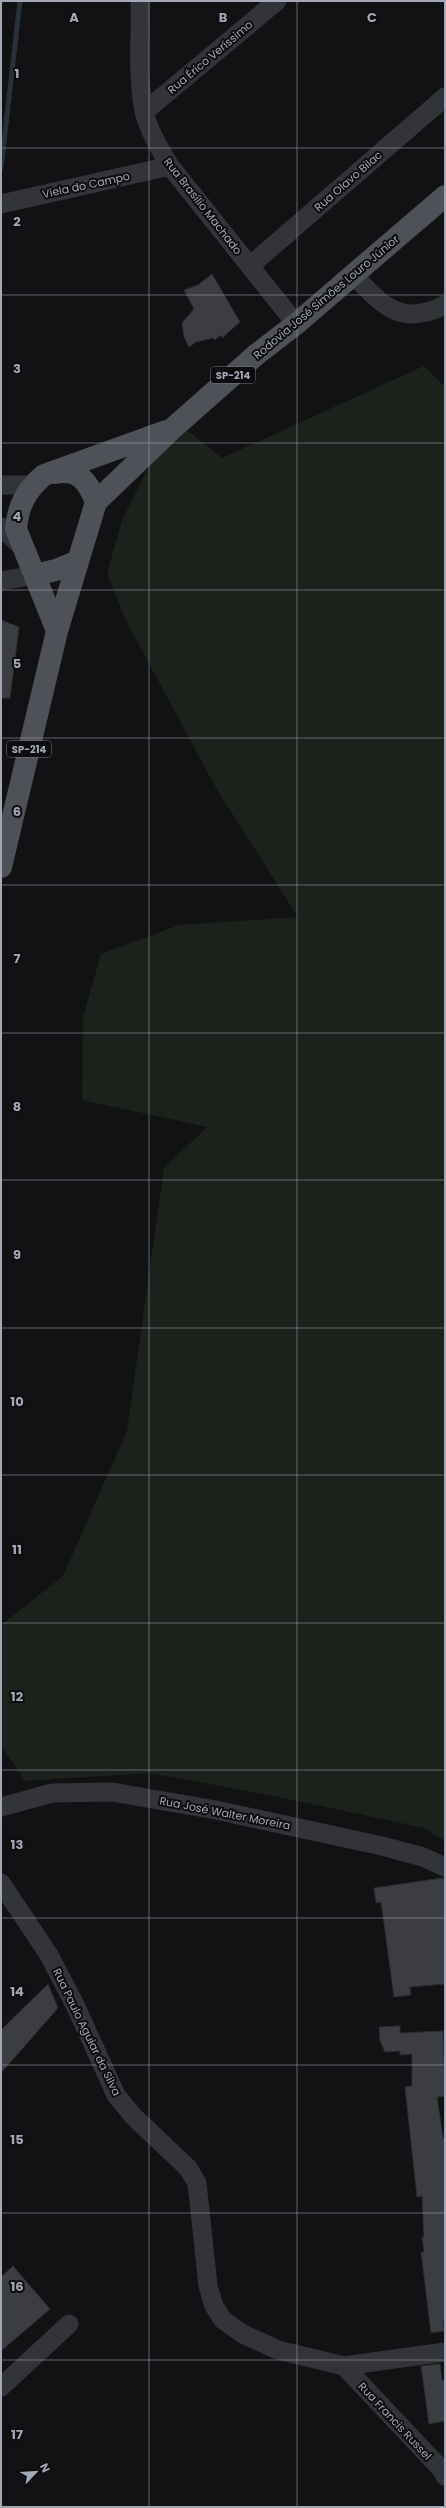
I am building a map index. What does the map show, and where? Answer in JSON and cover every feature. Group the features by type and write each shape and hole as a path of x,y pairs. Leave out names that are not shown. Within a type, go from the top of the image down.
{"main road":[{"name":"Rodovia José Simões Louro Júnior","path":"1,867 57,631 76,562 96,502 172,429 257,354 296,324 445,196"},
{"name":"Rodovia José Simões Louro Júnior","path":"38,480 172,429"},
{"path":"57,631 16,529 18,514 38,480 62,472 74,473 84,478 96,502"},
{"path":"35,575 56,570 76,562"}],"street":[{"name":"Rua Brasílio Machado","path":"140,1 141,82 144,112 160,150 170,166 296,324"},
{"name":"Rua Érico Veríssimo","path":"144,112 277,1"},
{"name":"Rua Olavo Bilac","path":"250,265 445,98"},
{"name":"Viela do Campo","path":"1,204 170,166"},
{"path":"354,275 388,308 402,314 415,315 445,305"},
{"path":"1,485 38,480"},
{"path":"1,527 22,547"},
{"path":"1,581 35,575"},
{"name":"Rua José Walter Moreira","path":"1,1807 52,1793 112,1792 216,1810 376,1845 423,1857 445,1867"},
{"name":"Rua Paulo Aguiar da Silva","path":"1,1883 49,1955 76,2007 116,2095 134,2117 188,2168 197,2183 208,2286 214,2306 223,2320 243,2334 278,2350 344,2366"},
{"path":"1,2387 69,2324"},
{"path":"344,2366 445,2352"},
{"name":"Rua Francis Russel","path":"344,2366 441,2469 445,2476"}],"shaded area":[{"path":"424,366 445,387 445,1841 424,1828 279,1797 150,1773 25,1781 1,1746 1,1625 63,1576 127,1431 164,1168 207,1127 82,1100 83,1017 101,954 179,925 298,917 216,788 124,617 107,573 122,520 152,460 186,429 222,458"}],"building":[{"path":"212,274 240,322 222,338 221,335 215,340 213,338 196,342 189,347 184,337 182,323 194,309 184,290 198,285"},
{"path":"1,620 19,627 10,698 1,698"},
{"path":"442,1878 445,1880 445,1984 410,1987 411,1995 394,1997 381,1902 376,1903 374,1888"},
{"path":"48,1984 58,2008 1,2073 1,2030"},
{"path":"400,2026 400,2033 443,2031 445,2096 437,2097 443,2138 445,2138 445,2321 443,2321 444,2331 431,2333 421,2252 424,2252 422,2237 424,2237 422,2196 417,2197 405,2087 412,2086 412,2054 400,2055 400,2051 385,2052 380,2041 379,2027"},
{"path":"13,2266 50,2309 1,2351 1,2277"},
{"path":"440,2364 442,2380 445,2380 445,2421 429,2424 421,2366"}],"waterway":[{"path":"1,168 20,1"}]}
